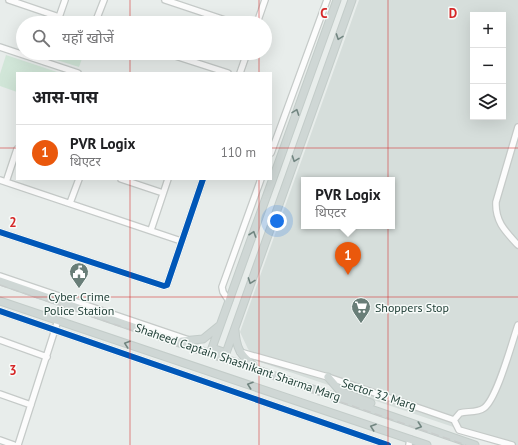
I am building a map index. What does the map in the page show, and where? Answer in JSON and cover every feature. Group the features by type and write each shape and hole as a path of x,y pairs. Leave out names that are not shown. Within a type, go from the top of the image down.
{"main road":[{"path":"337,0 212,348 226,353 352,0"},
{"name":"Shaheed Captain Shashikant Sharma Marg","path":"0,281 262,370 475,445"},
{"name":"Shaheed Captain Shashikant Sharma Marg","path":"0,301 409,442 427,445"},
{"path":"176,341 193,341 203,339 221,324"},
{"path":"235,328 236,346 243,357 262,370"},
{"path":"328,377 340,391 372,404 383,413"}],"street":[{"path":"9,0 57,16"},
{"path":"60,16 65,0"},
{"path":"98,16 104,0"},
{"path":"165,0 213,16"},
{"path":"259,16 265,0"},
{"path":"272,148 274,138 327,0"},
{"path":"0,47 16,52"},
{"path":"39,60 75,72"},
{"path":"188,60 225,72"},
{"path":"240,72 245,60"},
{"path":"518,127 496,202 496,213 499,222 518,245"},
{"path":"16,151 3,181 181,241"},
{"path":"70,203 79,180"},
{"path":"124,180 163,193"},
{"path":"151,230 168,180"},
{"path":"0,232 161,287 167,285 203,180"},
{"path":"229,301 223,292 222,287 261,180"},
{"path":"0,276 193,341"},
{"path":"0,311 388,445"},
{"path":"18,445 58,320"},
{"path":"454,420 460,413 480,411 485,408 489,402 504,367 518,324"},
{"path":"0,340 47,357"},
{"name":"Sector 32 Marg","path":"240,352 328,377 454,420 459,430 512,445"},
{"path":"0,394 31,405"},
{"path":"0,440 14,445"}],"shaded area":[{"path":"359,0 518,0 518,445 507,445 260,362 248,349 240,332"}],"green space":[{"path":"6,55 16,58 16,60 21,60 57,72 16,72 16,92 0,86 0,74"},
{"path":"57,60 82,60 79,67"}],"railway":[{"path":"0,285 466,445"}],"cycle path":[{"path":"0,232 164,286 167,285 203,180"},
{"path":"0,311 388,445"}],"place":[{"name":"PVR Logix","path":"348,275"},
{"name":"Cyber Crime Police Station","path":"79,289"},
{"name":"Shoppers Stop","path":"361,324"}]}
